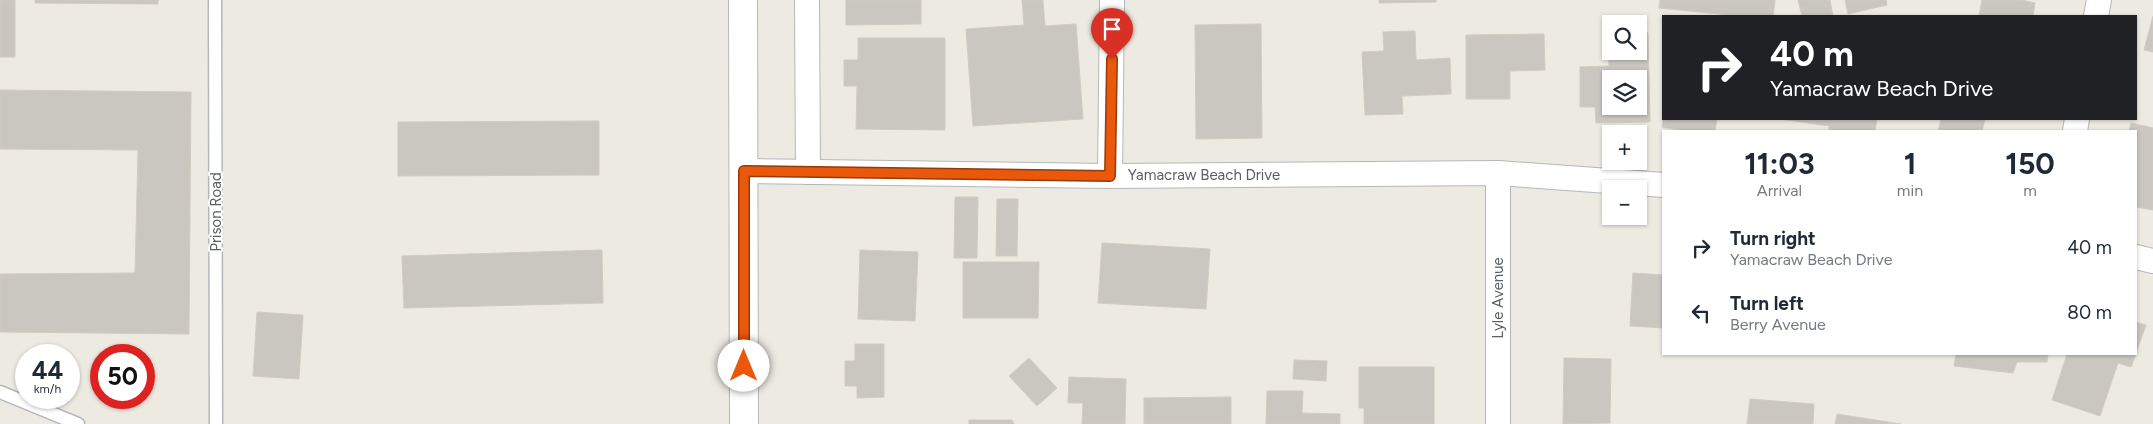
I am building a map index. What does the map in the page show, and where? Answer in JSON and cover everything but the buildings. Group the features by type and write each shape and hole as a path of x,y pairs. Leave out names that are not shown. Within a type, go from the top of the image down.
{"main road":[{"path":"743,0 744,424"}],"street":[{"path":"807,0 808,172"},
{"path":"1110,176 1112,0"},
{"path":"2096,15 2099,0"},
{"name":"Yamacraw Beach Drive","path":"744,171 1110,176 1498,172 1662,185"},
{"name":"Lyle Avenue","path":"1498,172 1498,424"},
{"path":"2137,257 2153,261"}],"lane":[{"name":"Prison Road","path":"215,0 216,424"},
{"path":"0,392 78,424"}],"route":[{"path":"744,366 744,171 1110,176 1112,59"}]}
